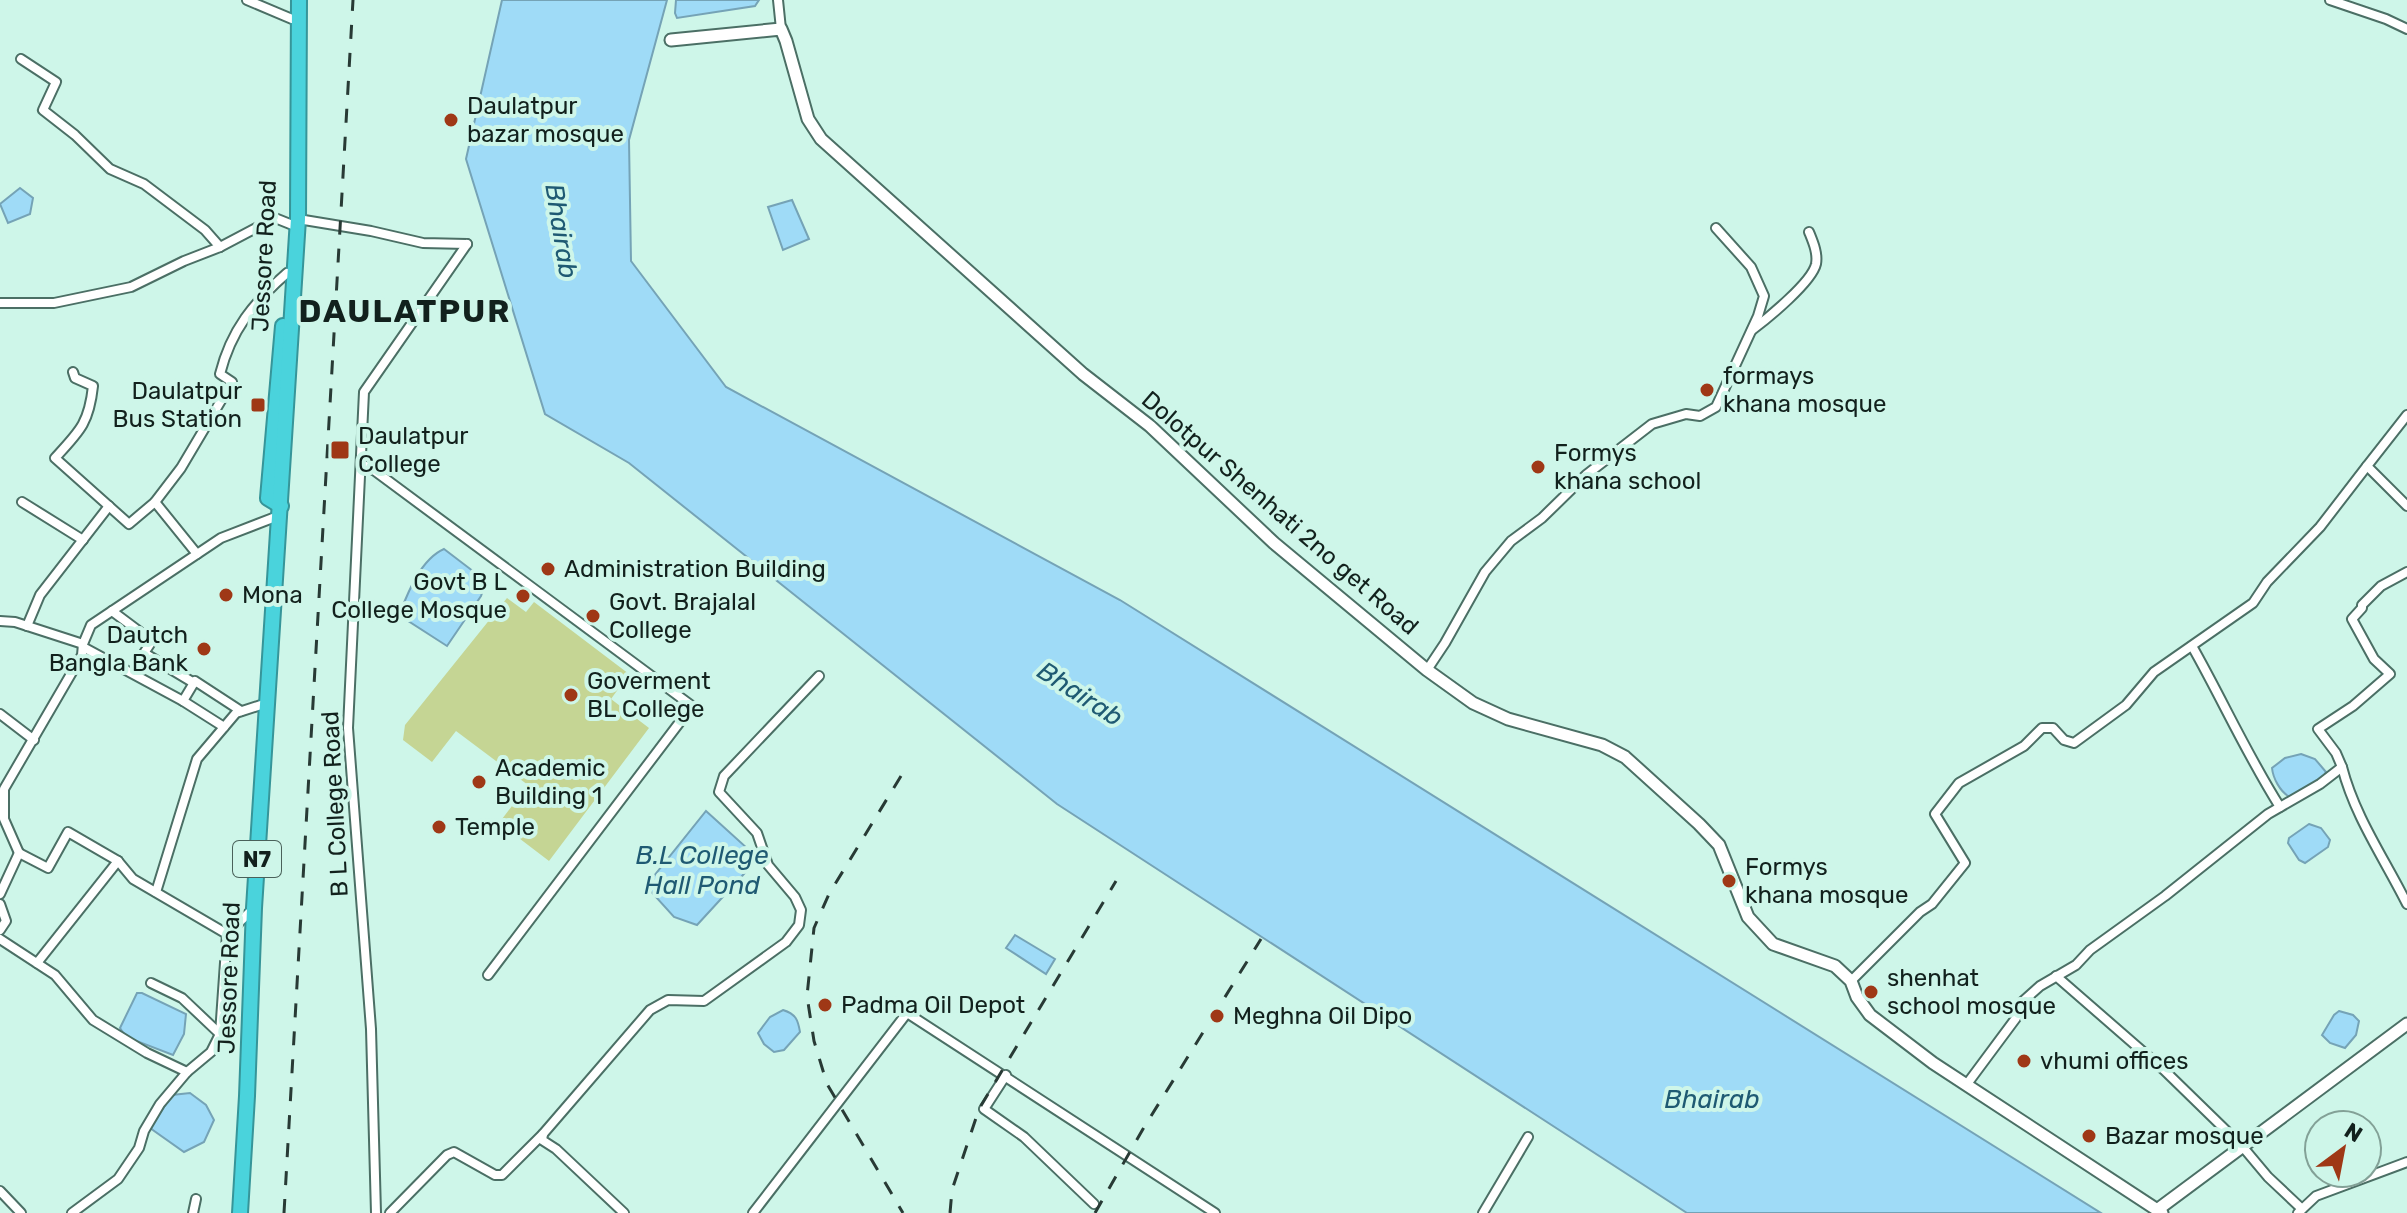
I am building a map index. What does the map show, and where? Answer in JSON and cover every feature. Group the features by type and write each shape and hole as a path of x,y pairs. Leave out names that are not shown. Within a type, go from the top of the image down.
{"highway":[{"name":"Jessore Road","path":"280,511 268,498 287,273 295,222 293,0"},
{"name":"Jessore Road","path":"240,1213 254,908 295,222 299,0"}],"street":[{"path":"247,0 292,19"},
{"path":"671,40 781,29 778,0"},
{"path":"2330,0 2407,29"},
{"name":"Dolotpur Shenhati 2no get Road","path":"781,29 808,119 821,139 1083,374 1150,426 1274,543 1427,670 1473,703 1602,745 1625,757 1719,845 1748,917 1773,944 1835,966 1851,981 1857,997 1870,1015 1933,1063 2160,1211"},
{"path":"21,59 56,82 43,110 110,169 144,184 205,230 220,247"},
{"path":"0,303 54,303 131,287 275,218 295,222"},
{"name":"B L College Road","path":"295,222 360,229 423,243 467,244 364,392 348,728 371,1029 376,1213"},
{"path":"1427,670 1485,572 1511,541 1542,518 1586,475 1652,424 1686,414 1700,416 1716,407 1752,330 1764,296 1751,267 1716,228"},
{"path":"1752,330 1779,308 1815,268 1817,253 1809,232"},
{"path":"73,372 75,378 93,386 90,413 55,458 129,524 155,502 181,468 232,382 220,374 236,332 256,301 287,273"},
{"path":"1851,981 1920,912 1932,904 1965,863 1935,814 1959,783 2024,746 2042,728 2053,728 2064,740 2074,743 2126,705 2154,672 2253,603 2267,582 2320,527 2407,415"},
{"path":"362,464 692,706 488,975"},
{"path":"2367,466 2407,506"},
{"path":"22,502 83,540"},
{"path":"155,502 197,554"},
{"path":"27,626 40,595 109,506"},
{"path":"227,934 133,879 118,861 68,832 48,868 19,853 3,822 2,788 69,680 82,655 91,625 221,538 280,511"},
{"path":"2407,572 2381,586 2352,619 2374,659 2390,674 2353,706 2318,729 2336,753 2365,828 2407,904"},
{"path":"112,611 152,641 144,653 241,711"},
{"path":"0,621 27,626 83,645 224,727"},
{"path":"2192,646 2249,758 2280,807"},
{"path":"390,1213 447,1155 454,1152 495,1175 502,1175 543,1134 650,1010 668,1000 704,1001 786,942 799,925 801,910 795,897 768,865 757,833 719,792 724,776 819,676"},
{"path":"183,701 194,683"},
{"path":"156,892 197,759 241,711 267,703"},
{"path":"0,714 34,740"},
{"path":"1967,1084 2016,1018 2021,1003 2040,986 2076,965 2090,950 2280,807 2342,767"},
{"path":"0,894 2,883 19,853"},
{"path":"37,963 118,861"},
{"path":"0,930 6,921 1,907"},
{"path":"72,1213 118,1179 139,1148 144,1131 160,1104 187,1072 211,1052 220,1034 227,934 254,908"},
{"path":"0,939 55,975 93,1020 147,1053 187,1072"},
{"path":"2056,976 2164,1070 2242,1146 2300,1211 2316,1196 2407,1162"},
{"path":"151,983 182,998 220,1034"},
{"path":"766,1213 756,1209 907,1013 1215,1213"},
{"path":"2160,1211 2407,1024"},
{"path":"1006,1075 984,1109 1024,1137 1094,1204"},
{"path":"543,1134 542,1140 556,1149 624,1213"},
{"path":"1483,1213 1528,1137"},
{"path":"0,1191 21,1213"},
{"path":"193,1213 196,1199"}],"green space":[{"path":"507,598 526,612 534,602 629,674 611,699 649,728 549,861 499,823 528,785 456,731 432,762 403,740 405,725"}],"water":[{"name":"Bhairab","path":"502,0 667,0 629,140 631,261 726,387 1120,600 2101,1213 1687,1213 1057,804 629,463 545,414 466,159"},
{"path":"676,0 759,0 755,6 677,18"},
{"path":"20,188 33,198 30,214 8,223 0,204"},
{"path":"792,200 809,239 783,250 768,207"},
{"path":"444,549 486,581 481,596 447,646 399,615 422,568"},
{"path":"2301,754 2315,759 2326,772 2315,784 2290,797 2278,784 2272,768 2285,758"},
{"name":"B.L College Hall Pond","path":"706,811 748,849 754,863 697,925 674,917 646,886"},
{"path":"2309,824 2321,828 2330,840 2328,847 2305,863 2299,860 2288,843 2289,838"},
{"path":"1015,935 1055,959 1046,974 1006,948"},
{"path":"137,993 186,1014 184,1034 173,1055 126,1037 120,1028"},
{"path":"783,1010 796,1018 800,1032 784,1050 774,1052 764,1044 758,1033 770,1017"},
{"path":"2339,1011 2353,1015 2359,1021 2356,1035 2345,1048 2330,1043 2322,1035"},
{"path":"190,1093 206,1105 214,1120 204,1142 184,1152 150,1128 172,1095"}],"railway":[{"path":"284,1213 353,0"},
{"path":"901,776 829,894 814,928 807,996 814,1041 827,1084 903,1213"},
{"path":"950,1213 952,1190 979,1109 1116,881"},
{"path":"1095,1213 1143,1129 1261,939"}],"place":[{"name":"Daulatpur bazar mosque","path":"451,120"},
{"name":"formays khana mosque","path":"1707,390"},
{"name":"Daulatpur Bus Station","path":"258,405"},
{"name":"Daulatpur College","path":"340,450"},
{"name":"Formys khana school","path":"1538,467"},
{"name":"Administration Building","path":"548,569"},
{"name":"Mona","path":"226,595"},
{"name":"Govt B L College Mosque","path":"523,596"},
{"name":"Govt. Brajalal College","path":"593,616"},
{"name":"Dautch Bangla Bank","path":"204,649"},
{"name":"Goverment BL College","path":"571,695"},
{"name":"Academic Building 1","path":"479,782"},
{"name":"Temple","path":"439,827"},
{"name":"Formys khana mosque","path":"1729,881"},
{"name":"shenhat school mosque","path":"1871,992"},
{"name":"Padma Oil Depot","path":"825,1005"},
{"name":"Meghna Oil Dipo","path":"1217,1016"},
{"name":"vhumi offices","path":"2024,1061"},
{"name":"Bazar mosque","path":"2089,1136"}],"district":[{"name":"DAULATPUR","path":"405,311"}]}
